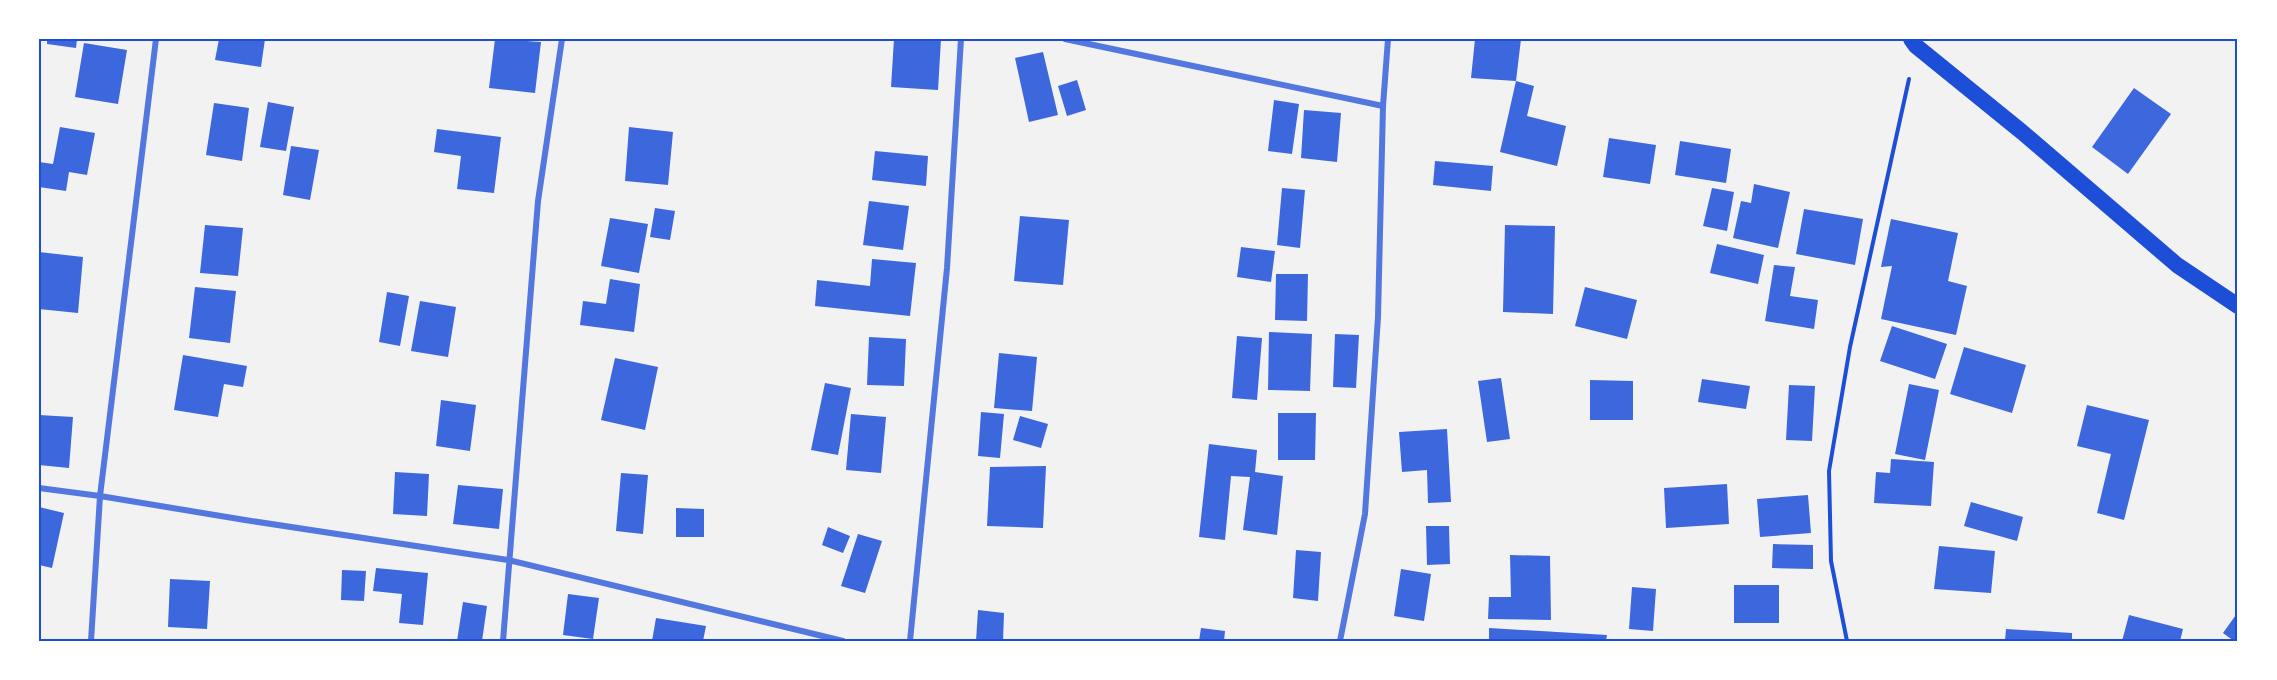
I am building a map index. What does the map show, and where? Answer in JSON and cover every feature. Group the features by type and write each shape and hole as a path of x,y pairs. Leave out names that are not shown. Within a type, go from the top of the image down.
{"highway":[{"path":"1914,42 2177,265 2238,306"}],"street":[{"path":"91,641 100,496 156,39"},
{"path":"503,641 538,201 562,39"},
{"path":"910,641 947,268 961,39"},
{"path":"1065,39 1383,106"},
{"path":"1340,641 1365,514 1378,317 1383,106 1388,39"},
{"path":"39,489 100,496 508,560 843,641"}],"path":[{"path":"1847,641 1831,561 1829,471 1852,336 1914,42"}],"building":[{"path":"47,39 77,39 76,48 47,44"},
{"path":"219,39 265,39 261,67 215,60"},
{"path":"495,39 541,42 535,93 489,88"},
{"path":"894,39 941,39 938,90 891,87"},
{"path":"1475,39 1521,39 1516,81 1471,78"},
{"path":"84,43 127,50 118,104 75,97"},
{"path":"1043,52 1058,115 1029,122 1015,58"},
{"path":"1077,80 1086,110 1067,116 1058,86"},
{"path":"1516,81 1534,86 1527,116 1566,126 1557,166 1500,152"},
{"path":"2134,88 2171,114 2128,174 2092,147"},
{"path":"1274,100 1299,104 1292,154 1268,151"},
{"path":"268,102 294,107 286,151 260,147"},
{"path":"214,103 249,108 242,161 206,155"},
{"path":"1304,110 1341,113 1337,162 1301,158"},
{"path":"60,127 95,133 87,175 69,172 66,191 39,187 39,162 53,164"},
{"path":"629,127 673,132 668,185 625,181"},
{"path":"437,129 501,137 494,193 457,189 461,156 434,152"},
{"path":"1609,138 1656,145 1650,184 1603,177"},
{"path":"1680,141 1731,149 1726,183 1675,175"},
{"path":"291,146 319,150 310,200 283,195"},
{"path":"875,151 928,156 926,186 872,180"},
{"path":"1435,161 1493,166 1491,191 1433,185"},
{"path":"1754,184 1790,192 1778,248 1733,238 1741,201 1751,203"},
{"path":"1282,188 1305,190 1300,248 1277,245"},
{"path":"1712,188 1734,192 1727,231 1703,226"},
{"path":"869,201 909,206 903,250 863,245"},
{"path":"655,208 675,211 670,240 650,237"},
{"path":"1804,209 1863,219 1855,265 1796,254"},
{"path":"1020,216 1069,220 1063,285 1014,281"},
{"path":"610,218 648,224 639,273 601,266"},
{"path":"1891,219 1958,233 1948,281 1967,286 1956,335 1881,319 1892,266 1881,267"},
{"path":"205,225 243,228 238,276 200,273"},
{"path":"1505,225 1555,226 1553,314 1503,312"},
{"path":"1717,244 1764,255 1758,284 1710,273"},
{"path":"1241,247 1275,251 1271,282 1237,277"},
{"path":"39,252 83,257 78,313 39,309"},
{"path":"872,259 916,263 910,316 815,306 817,280 870,286"},
{"path":"1774,265 1795,267 1790,296 1818,300 1814,329 1765,321"},
{"path":"1276,274 1308,274 1307,321 1275,320"},
{"path":"610,279 640,284 634,332 580,325 583,301 606,304"},
{"path":"195,287 236,291 230,343 189,338"},
{"path":"1585,287 1637,300 1627,339 1575,326"},
{"path":"387,292 409,296 400,346 379,342"},
{"path":"420,301 456,307 448,357 411,351"},
{"path":"1892,326 1947,344 1935,379 1880,361"},
{"path":"1269,332 1312,334 1310,391 1268,390"},
{"path":"1335,334 1359,335 1356,388 1333,387"},
{"path":"1237,336 1262,338 1257,400 1232,398"},
{"path":"869,337 906,339 904,386 867,385"},
{"path":"1964,347 2026,365 2012,413 1950,394"},
{"path":"999,353 1037,357 1032,411 994,408"},
{"path":"183,355 247,366 243,387 224,384 218,417 174,410"},
{"path":"615,358 658,367 645,430 601,420"},
{"path":"1501,378 1510,439 1487,442 1478,381"},
{"path":"1702,379 1750,386 1746,409 1698,402"},
{"path":"1590,380 1633,381 1633,420 1590,420"},
{"path":"825,383 851,388 838,455 811,450"},
{"path":"1909,384 1939,390 1925,460 1895,454"},
{"path":"1789,385 1815,386 1812,441 1786,440"},
{"path":"441,400 476,405 470,451 436,446"},
{"path":"2087,405 2149,420 2124,520 2097,513 2111,454 2077,446"},
{"path":"981,412 1004,414 1000,458 978,456"},
{"path":"1278,413 1316,413 1315,460 1278,460"},
{"path":"851,414 886,417 881,473 846,470"},
{"path":"39,415 73,417 69,468 39,465"},
{"path":"1020,416 1048,424 1041,448 1013,440"},
{"path":"1447,429 1451,502 1428,503 1427,470 1402,472 1399,432"},
{"path":"1209,444 1257,450 1255,472 1283,476 1277,535 1243,530 1250,477 1231,476 1225,540 1199,537"},
{"path":"1891,459 1934,462 1931,506 1874,503 1876,472 1890,473"},
{"path":"1046,466 1043,528 987,526 990,467"},
{"path":"395,472 429,474 427,516 393,514"},
{"path":"621,473 648,475 643,534 616,531"},
{"path":"1727,484 1729,524 1666,528 1664,488"},
{"path":"458,485 503,489 499,529 453,524"},
{"path":"1808,495 1811,533 1760,537 1757,499"},
{"path":"1971,502 2023,517 2017,541 1964,526"},
{"path":"39,507 64,513 52,568 39,565"},
{"path":"676,508 704,509 704,537 676,537"},
{"path":"1426,526 1449,526 1450,564 1427,565"},
{"path":"828,527 850,536 843,553 822,545"},
{"path":"858,534 882,541 865,593 841,586"},
{"path":"1773,544 1813,545 1813,569 1772,568"},
{"path":"1939,546 1995,551 1991,593 1934,589"},
{"path":"1296,550 1321,552 1318,601 1293,598"},
{"path":"1510,555 1550,556 1551,620 1488,619 1489,597 1511,597"},
{"path":"376,568 428,573 423,625 399,623 402,594 373,591"},
{"path":"1401,569 1431,574 1424,621 1394,616"},
{"path":"342,570 366,571 364,601 341,600"},
{"path":"170,579 210,581 207,629 168,627"},
{"path":"1734,585 1779,585 1779,623 1734,623"},
{"path":"1632,587 1656,589 1653,631 1629,629"},
{"path":"568,594 599,598 593,639 563,635"},
{"path":"463,602 487,606 482,641 457,641"},
{"path":"978,610 1004,613 1003,641 976,641"},
{"path":"2238,612 2238,641 2234,641 2223,633"},
{"path":"2129,615 2183,629 2180,641 2122,641"},
{"path":"656,618 706,626 703,641 652,641"},
{"path":"1201,628 1225,631 1224,641 1199,641"},
{"path":"1489,628 1607,635 1606,641 1489,641"},
{"path":"2006,629 2072,633 2072,641 2005,641"}]}
